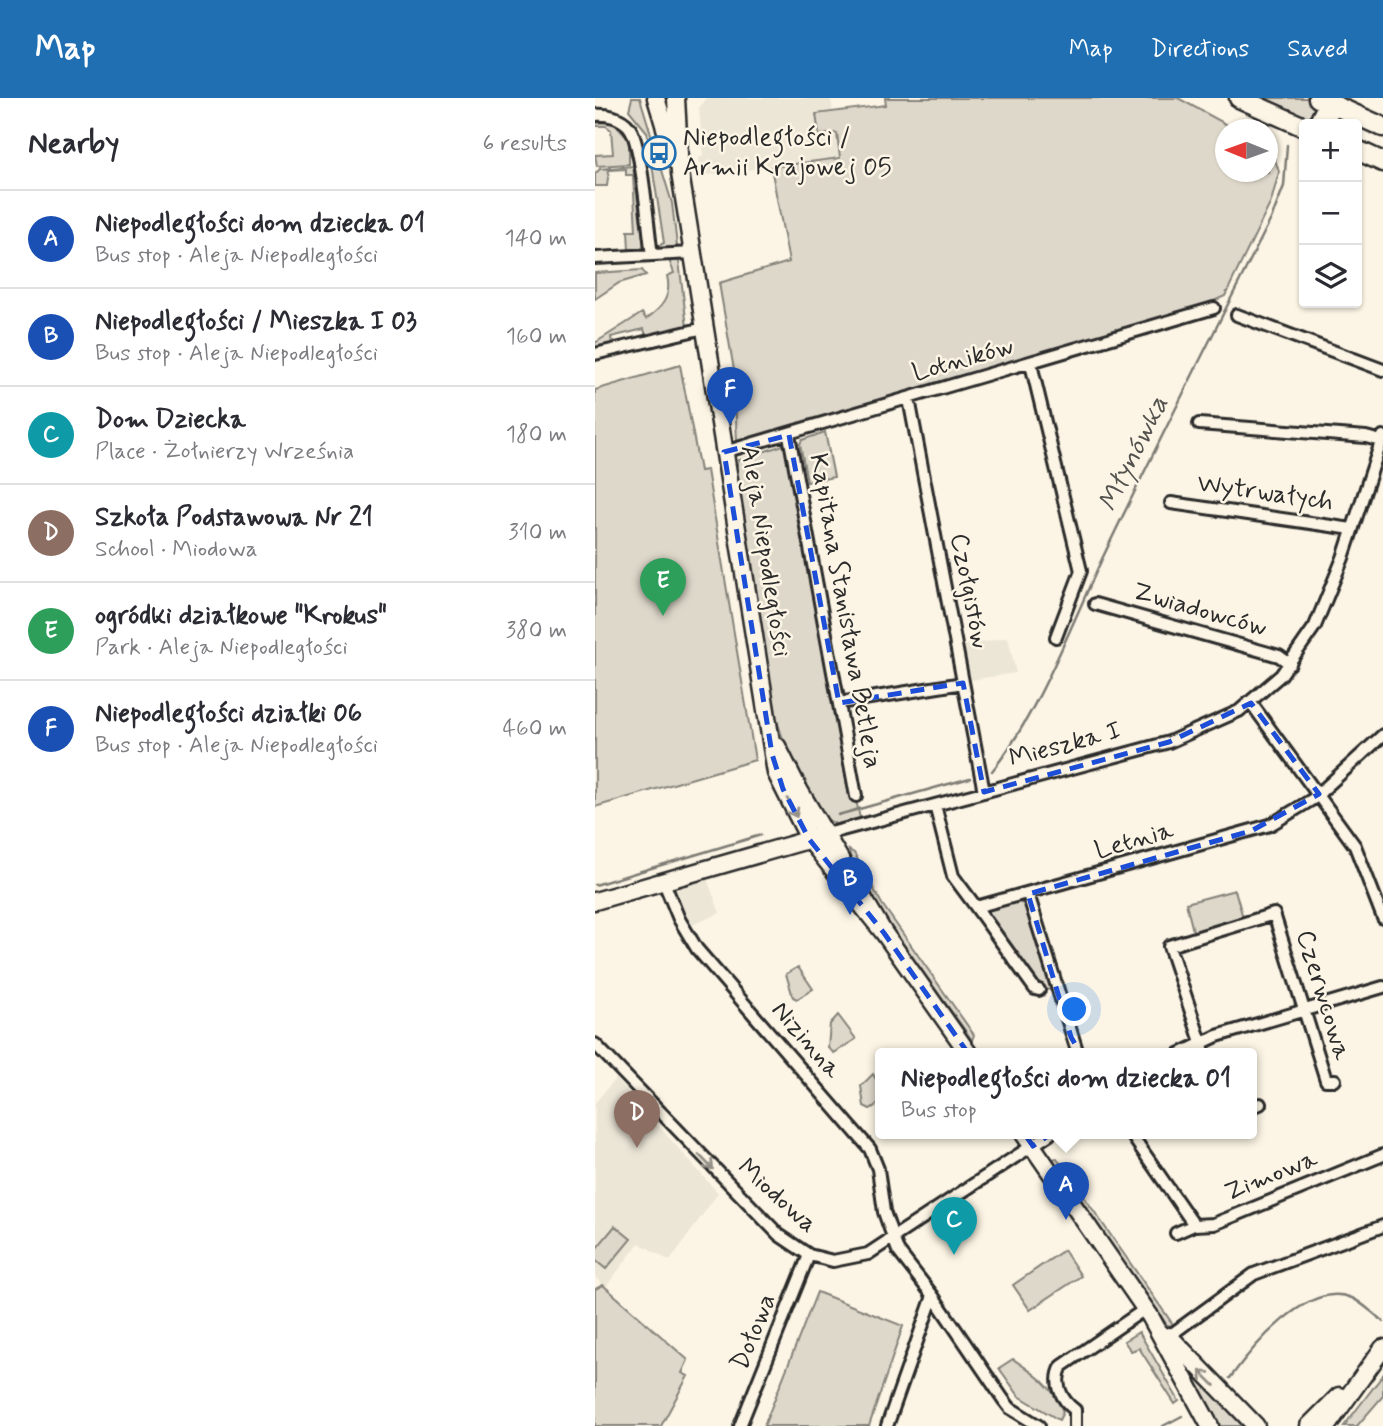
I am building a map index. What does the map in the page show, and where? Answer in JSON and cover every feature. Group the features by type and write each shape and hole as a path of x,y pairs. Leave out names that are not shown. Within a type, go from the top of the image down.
{"main road":[{"path":"1239,98 1299,125"},
{"path":"1318,98 1383,127"},
{"path":"1320,119 1324,112 1339,107"},
{"path":"1362,152 1383,162"}],"street":[{"name":"Aleja Niepodległości","path":"656,98 680,173"},
{"name":"Aleja Niepodległości","path":"676,98 680,173 776,773 809,839 884,933 965,1048"},
{"path":"595,115 612,116 623,122 635,139 652,255"},
{"path":"595,258 692,253"},
{"name":"Lotników","path":"724,452 1031,364 1214,308"},
{"path":"1237,316 1383,370"},
{"path":"595,354 704,328"},
{"path":"1031,364 1080,571 1056,637"},
{"name":"Czołgistów","path":"909,399 983,789"},
{"path":"1199,424 1382,439"},
{"name":"Kapitana Stanisława Betleja","path":"789,435 856,796"},
{"name":"Mieszka I","path":"595,901 983,789 1175,740 1226,719 1251,703 1290,664 1317,622 1382,439"},
{"name":"Wytrwałych","path":"1171,503 1352,529"},
{"name":"Zwiadowców","path":"1095,604 1279,656 1290,664"},
{"path":"839,703 963,683"},
{"path":"1251,703 1355,846 1378,886 1383,918"},
{"name":"Aleja Niepodległości","path":"769,728 798,788 884,933"},
{"name":"Letnia","path":"976,907 1270,825 1319,794 1383,735"},
{"path":"935,805 953,876 1033,986 1039,990"},
{"name":"Nizinna","path":"663,880 679,919 697,949 870,1149 876,1159 884,1212 898,1251 933,1296 1010,1408 1039,1426"},
{"path":"1028,894 1076,1048"},
{"name":"Czerwcowa","path":"1203,1048 1169,946 1274,914 1326,1080 1335,1080"},
{"path":"1203,1048 1305,1010 1383,987"},
{"name":"Miodowa","path":"595,1044 659,1114 779,1235 810,1255 833,1261 868,1254 1029,1140"},
{"path":"1134,1139 1193,1225"},
{"path":"1029,1140 1166,1338 1210,1426"},
{"name":"Zimowa","path":"1176,1233 1193,1225 1214,1224 1383,1155"},
{"path":"1166,1338 1254,1274 1383,1226"},
{"name":"Dołowa","path":"740,1426 810,1255"},
{"path":"887,1426 933,1296"},
{"path":"1075,1426 1075,1410 1065,1400 1058,1383 1062,1366 1148,1312"},
{"path":"1166,1338 1256,1426"},
{"path":"1309,1426 1376,1363"},
{"path":"1327,1426 1376,1363"}],"highlighted area":[{"path":"789,435 839,703 963,683 984,792 1169,742 1251,703 1319,794 1251,831 1028,894 1071,1037 1106,1097 1033,1146 884,933 809,839 783,789 772,754 724,452"}],"shaded area":[{"path":"632,98 640,98 672,203 677,246 674,250 656,247 664,243 647,132 629,110"},
{"path":"707,98 831,98 833,112 816,114 819,134 837,133 840,158 700,176 699,158 703,156 699,108"},
{"path":"885,98 1178,98 1217,119 1215,182 1276,182 1271,202 1225,296 1205,305 737,443 734,370 719,283 789,262 771,167 840,158 837,133 819,135 816,114 886,105"},
{"path":"1255,98 1306,98 1324,106 1316,119 1305,119"},
{"path":"613,122 629,140 629,164 597,166 595,155 613,154 611,130 606,126 595,126 595,123"},
{"path":"633,166 644,246 641,249 629,250 628,231 636,231 633,175 626,175 626,169 609,170 607,186 595,186 595,174 600,169"},
{"path":"669,260 679,261 687,327 646,336 644,329 611,337 612,344 595,349 595,343 642,313 646,319 661,306 668,290 667,276 674,273"},
{"path":"642,270 646,275 619,283 595,299 595,273"},
{"path":"680,365 700,471 707,470 755,760 595,807 595,390"},
{"path":"825,432 834,477 807,482 800,444 802,440"},
{"path":"786,444 850,800 856,800 860,818 841,825 829,821 808,794 789,755 773,707 735,470 739,460"},
{"path":"1008,637 1016,673 971,680 964,646"},
{"path":"849,850 854,853 882,904 974,1035 972,1040 875,905 851,861"},
{"path":"706,876 720,913 688,927 672,891 673,886"},
{"path":"1235,890 1244,921 1194,935 1186,903"},
{"path":"1017,901 1027,906 1053,991 1042,988 986,909"},
{"path":"798,967 813,989 797,999 793,997 786,974"},
{"path":"838,1015 856,1039 834,1053 828,1048 830,1024"},
{"path":"873,1074 875,1106 870,1109 864,1106 861,1086"},
{"path":"616,1078 718,1193 670,1261 639,1243 606,1287 595,1277 595,1103"},
{"path":"1057,1158 1174,1326 1167,1325 1052,1159"},
{"path":"615,1226 631,1239 606,1269 595,1260 595,1250"},
{"path":"1064,1250 1081,1276 1030,1310 1013,1285"},
{"path":"603,1285 688,1360 682,1373 688,1376 661,1426 595,1426 595,1289"},
{"path":"817,1292 903,1326 869,1426 764,1426"},
{"path":"1139,1332 1179,1401 1175,1404 1139,1348 1131,1351 1124,1341"},
{"path":"1013,1359 1042,1381 1054,1395 1063,1412 1059,1420 1019,1396 999,1368"},
{"path":"1183,1361 1248,1426 1216,1426"},
{"path":"1383,1375 1383,1396 1357,1426 1344,1426"}],"waterway":[{"name":"Młynówka","path":"992,771 1024,725 1038,698 1102,559 1271,219 1284,186 1287,145"},
{"name":"Młynówka","path":"838,815 970,778"},
{"name":"Młynówka","path":"595,885 761,835"},
{"path":"1230,1378 1267,1334 1300,1307 1317,1298 1335,1295 1352,1298 1383,1321"},
{"path":"1163,1426 1182,1416"}],"place":[{"name":"Niepodległości / Armii Krajowej 05","path":"659,153"},
{"name":"Niepodległości działki 06","path":"730,425"},
{"name":"ogródki działkowe \"Krokus\"","path":"663,616"},
{"name":"Niepodległości / Mieszka I 03","path":"850,915"},
{"name":"Szkoła Podstawowa Nr 21","path":"637,1148"},
{"name":"Niepodległości dom dziecka 01","path":"1066,1220"},
{"name":"Dom Dziecka","path":"954,1255"}]}
